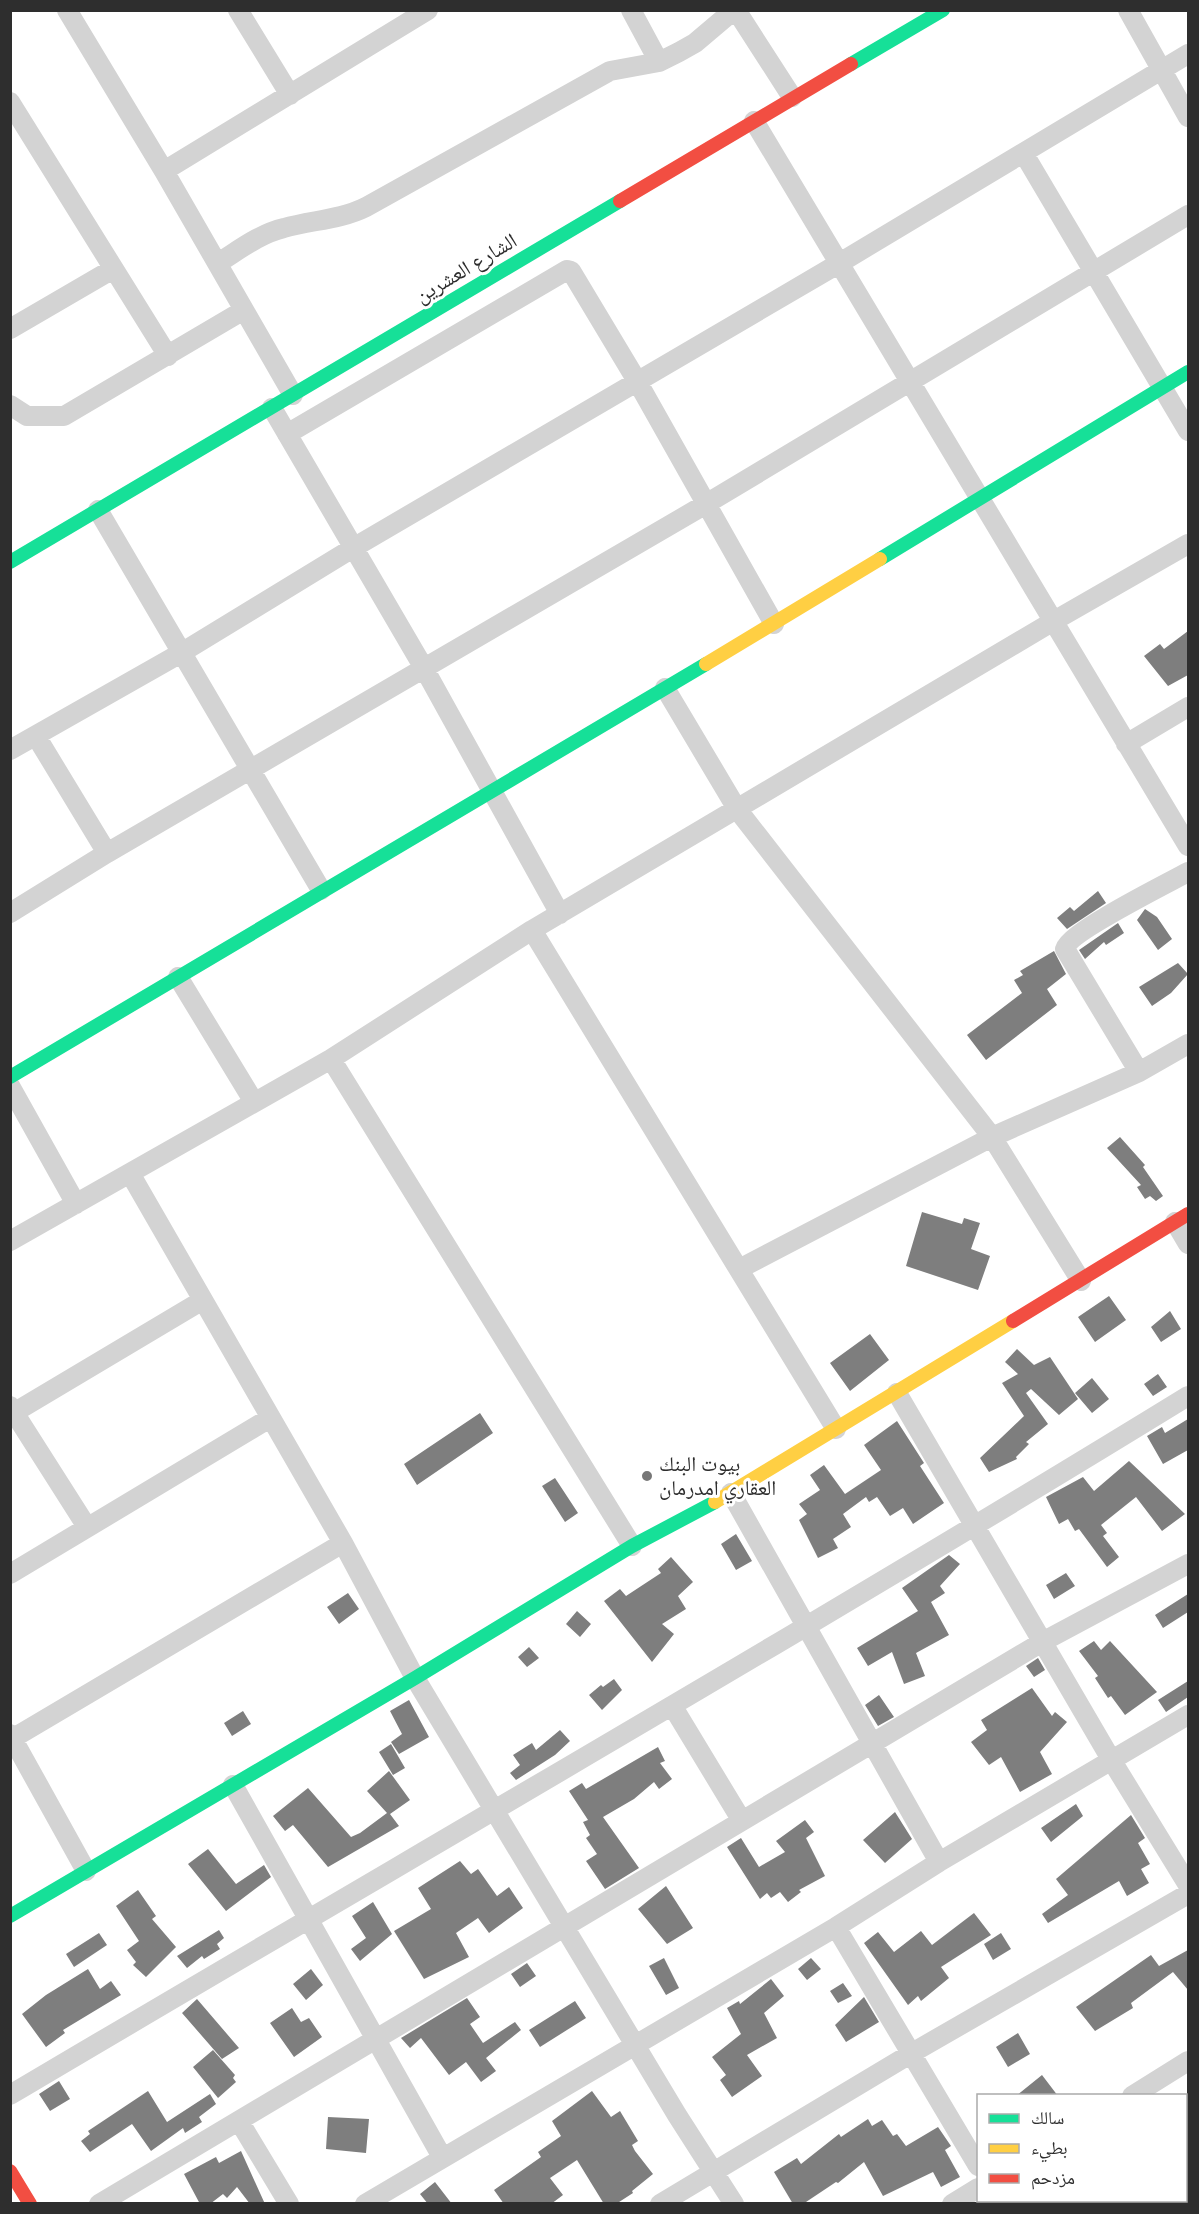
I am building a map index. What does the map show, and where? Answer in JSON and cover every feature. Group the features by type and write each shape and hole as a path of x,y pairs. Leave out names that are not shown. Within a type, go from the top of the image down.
{"street":[{"path":"68,10 294,395"},
{"path":"238,10 290,95"},
{"path":"164,171 428,10"},
{"path":"631,10 659,62"},
{"path":"218,263 264,234 360,211 610,71 659,62 695,44 735,10 792,98"},
{"name":"الشارع العشرين","path":"10,562 943,10"},
{"path":"1128,10 1188,117"},
{"path":"10,750 181,653 353,548 1024,154 1188,54"},
{"path":"10,102 168,356"},
{"path":"754,121 1188,846"},
{"path":"1024,154 1188,431"},
{"path":"10,913 107,853 251,772 706,504 1188,215"},
{"path":"10,329 113,269"},
{"path":"287,434 567,270 574,273 638,381 774,624"},
{"path":"10,405 27,416 64,416 244,310"},
{"path":"10,1077 321,890 774,624 1188,372"},
{"path":"272,408 425,670 560,914"},
{"path":"98,510 321,890"},
{"path":"10,1241 131,1175 331,1059 532,930 1188,544"},
{"path":"665,688 737,808 992,1137 1081,1281"},
{"path":"1126,744 1188,707"},
{"path":"36,735 107,853"},
{"path":"1139,1072 1066,954 1066,945 1096,923 1188,872"},
{"path":"532,930 836,1430"},
{"path":"178,977 254,1102"},
{"path":"739,1269 992,1137 1139,1072 1188,1044"},
{"path":"331,1059 632,1546"},
{"path":"10,1086 76,1204"},
{"path":"131,1175 342,1543 415,1678 677,2115 734,2204"},
{"path":"10,1916 415,1678 632,1546 731,1493 1182,1218 1188,1244"},
{"path":"87,1527 12,1411 202,1300"},
{"path":"897,1392 1112,1761 1188,1885"},
{"path":"10,2095 306,1919 673,1707 977,1526 1188,1396"},
{"path":"10,1574 270,1418"},
{"path":"731,1493 807,1626 871,1746 939,1862"},
{"path":"86,1871 11,1738 342,1543"},
{"path":"99,2204 1044,1641 1188,1564"},
{"path":"673,1707 742,1821"},
{"path":"365,2204 837,1927 939,1862 1188,1715"},
{"path":"233,1785 306,1919 442,2157"},
{"path":"660,2204 1188,1894"},
{"path":"837,1927 977,2164"},
{"path":"1135,2094 1188,2061"},
{"path":"238,2121 289,2204"},
{"path":"10,2171 30,2204"},
{"path":"952,2204 977,2189"}],"building":[{"path":"1188,631 1188,675 1168,686 1144,656 1160,644 1164,649"},
{"path":"1098,891 1106,903 1067,929 1057,918 1070,907 1074,911"},
{"path":"1145,909 1157,917 1172,939 1158,950 1137,920"},
{"path":"1118,923 1124,933 1106,945 1104,942 1085,959 1079,950"},
{"path":"1054,951 1066,974 1047,989 1057,1005 986,1060 967,1035 1022,993 1014,980 1023,975 1020,971"},
{"path":"1178,963 1188,974 1171,993 1152,1006 1139,987"},
{"path":"1120,1137 1145,1165 1143,1167 1163,1196 1156,1201 1150,1196 1145,1199 1137,1187 1141,1185 1107,1148"},
{"path":"922,1212 962,1224 964,1218 980,1223 971,1249 990,1256 978,1290 906,1266"},
{"path":"1109,1296 1126,1320 1095,1342 1078,1317"},
{"path":"1170,1311 1181,1329 1161,1342 1151,1327"},
{"path":"870,1334 889,1360 850,1391 830,1363"},
{"path":"1017,1349 1034,1365 1050,1357 1078,1399 1059,1415 1031,1389 1026,1393 1048,1424 1026,1442 1029,1444 1016,1457 1017,1459 989,1472 980,1458 1024,1416 1002,1383 1018,1374 1005,1362"},
{"path":"1158,1374 1167,1387 1153,1396 1144,1384"},
{"path":"1092,1378 1109,1399 1092,1413 1075,1393"},
{"path":"480,1413 493,1433 417,1485 404,1464"},
{"path":"1188,1419 1188,1450 1163,1464 1147,1436 1162,1427 1165,1433"},
{"path":"897,1421 924,1463 920,1466 944,1503 913,1524 903,1508 890,1516 877,1497 869,1502 866,1497 843,1514 851,1527 833,1539 838,1548 818,1558 799,1520 807,1514 799,1504 820,1490 810,1475 824,1465 845,1494 881,1470 864,1445"},
{"path":"1129,1461 1185,1514 1162,1531 1136,1497 1101,1525 1107,1533 1103,1536 1119,1557 1107,1567 1079,1529 1075,1531 1068,1519 1059,1524 1046,1497 1083,1477 1094,1491"},
{"path":"555,1478 578,1513 565,1522 542,1486"},
{"path":"736,1534 752,1561 736,1570 721,1544"},
{"path":"949,1555 960,1564 940,1586 945,1593 931,1602 949,1635 916,1653 925,1676 904,1684 892,1652 868,1666 857,1648 918,1611 902,1588"},
{"path":"671,1557 693,1582 678,1596 686,1609 662,1624 674,1634 652,1662 604,1601 620,1589 626,1596 661,1573 658,1569"},
{"path":"1066,1573 1075,1586 1054,1599 1046,1585"},
{"path":"348,1593 359,1609 339,1624 327,1607"},
{"path":"1188,1594 1188,1612 1163,1628 1155,1615"},
{"path":"577,1611 591,1624 580,1637 566,1624"},
{"path":"1094,1641 1101,1650 1110,1641 1157,1692 1125,1715 1111,1696 1108,1698 1095,1678 1098,1676 1079,1651"},
{"path":"529,1647 539,1658 527,1667 518,1657"},
{"path":"1038,1658 1045,1670 1034,1677 1026,1666"},
{"path":"614,1679 622,1690 602,1710 589,1695 601,1685 603,1687"},
{"path":"1188,1681 1188,1697 1166,1712 1158,1700"},
{"path":"1032,1688 1052,1716 1055,1712 1067,1722 1040,1752 1052,1774 1020,1792 1001,1757 989,1765 971,1742 987,1730 981,1720"},
{"path":"879,1695 894,1717 878,1726 865,1705"},
{"path":"409,1700 429,1737 399,1754 391,1742 402,1734 390,1711"},
{"path":"243,1711 251,1724 232,1736 224,1723"},
{"path":"560,1730 570,1741 555,1755 516,1780 510,1773 520,1765 513,1755 532,1743 536,1750"},
{"path":"391,1744 405,1768 393,1775 379,1752"},
{"path":"658,1747 665,1761 660,1763 672,1779 659,1789 654,1782 634,1799 603,1817 639,1868 605,1889 586,1861 597,1854 586,1838 590,1835 583,1822 588,1820 569,1791 582,1783 586,1789"},
{"path":"389,1771 410,1800 390,1814 399,1826 328,1867 293,1825 285,1831 273,1816 308,1788 351,1837 387,1813 367,1791"},
{"path":"1076,1804 1083,1816 1051,1842 1041,1828"},
{"path":"895,1812 912,1839 885,1863 863,1840"},
{"path":"1131,1815 1145,1838 1138,1843 1150,1864 1141,1869 1149,1883 1127,1896 1119,1881 1048,1923 1042,1914 1068,1895 1056,1879"},
{"path":"805,1820 814,1832 806,1838 825,1876 799,1890 801,1892 788,1902 780,1892 771,1898 767,1893 760,1899 727,1847 741,1838 759,1867 785,1852 776,1841"},
{"path":"208,1849 236,1884 264,1865 271,1877 226,1911 188,1864"},
{"path":"460,1861 471,1874 478,1869 497,1896 509,1887 523,1908 489,1933 478,1918 456,1933 469,1957 424,1979 394,1931 431,1909 418,1888"},
{"path":"666,1886 693,1928 667,1944 638,1909"},
{"path":"138,1890 156,1916 152,1919 176,1947 146,1977 133,1965 136,1962 127,1950 139,1941 116,1906"},
{"path":"373,1902 392,1934 360,1961 351,1949 366,1938 352,1916"},
{"path":"974,1913 991,1935 941,1967 949,1978 921,2001 918,1996 908,2005 864,1943 878,1932 894,1952 921,1931 932,1945"},
{"path":"219,1930 224,1938 217,1944 220,1949 204,1959 202,1956 187,1968 177,1956"},
{"path":"99,1933 107,1945 74,1967 66,1954"},
{"path":"1001,1933 1011,1949 993,1960 984,1944"},
{"path":"1188,1950 1188,1990 1173,1972 1131,2003 1133,2008 1095,2031 1076,2007 1151,1955 1159,1966"},
{"path":"664,1958 679,1988 666,1995 649,1966"},
{"path":"811,1958 821,1969 807,1980 798,1969"},
{"path":"527,1963 536,1976 520,1987 511,1974"},
{"path":"88,1969 100,1989 111,1981 121,1995 63,2030 65,2033 46,2047 22,2014 46,1995"},
{"path":"311,1969 323,1985 306,2000 293,1984"},
{"path":"771,1979 784,1996 764,2013 777,2038 747,2055 762,2076 732,2097 720,2080 726,2075 712,2057 741,2034 727,2008 739,2001 740,2004"},
{"path":"843,1983 852,1996 838,2003 830,1991"},
{"path":"864,1997 879,2022 846,2042 835,2025"},
{"path":"467,1998 480,2017 470,2024 483,2043 515,2022 521,2030 486,2058 496,2071 481,2082 466,2062 449,2075 421,2038 410,2048 401,2038"},
{"path":"197,1999 239,2048 222,2059 182,2013"},
{"path":"575,2001 586,2018 540,2047 529,2030"},
{"path":"292,2008 301,2022 309,2018 322,2037 294,2057 270,2023"},
{"path":"1018,2033 1030,2054 1008,2067 996,2047"},
{"path":"213,2050 235,2075 233,2078 236,2082 218,2098 193,2067"},
{"path":"1042,2075 1056,2094 1018,2094"},
{"path":"59,2081 70,2099 50,2111 39,2094"},
{"path":"148,2091 167,2122 210,2094 216,2104 199,2117 202,2122 185,2133 183,2128 151,2151 132,2124 90,2152 81,2141 90,2134 88,2131"},
{"path":"592,2091 611,2117 620,2111 638,2141 632,2145 635,2151 653,2174 632,2191 633,2193 616,2204 604,2204 577,2160 550,2178 563,2195 551,2204 504,2204 494,2190 541,2157 538,2152 561,2136 552,2121"},
{"path":"328,2117 369,2119 366,2153 326,2149"},
{"path":"868,2119 872,2126 882,2120 893,2136 897,2134 906,2146 938,2127 951,2146 945,2150 960,2177 941,2187 933,2172 883,2196 864,2162 838,2183 836,2182 803,2204 793,2204 774,2172 797,2158 801,2164 839,2134 841,2137"},
{"path":"241,2151 265,2204 250,2204 237,2187 227,2198 223,2194 210,2204 200,2204 184,2174 216,2157 219,2163"},
{"path":"435,2182 452,2204 428,2204 420,2194"}],"traffic: fast":[{"path":"851,64 943,10"},
{"path":"10,562 620,201"},
{"path":"880,559 1188,372"},
{"path":"10,1077 706,664"},
{"path":"10,1916 415,1678 632,1546 715,1502"}],"traffic: slow":[{"path":"706,664 880,559"},
{"path":"715,1502 1013,1321"}],"traffic: jam":[{"path":"620,201 851,64"},
{"path":"1013,1321 1188,1214"},
{"path":"10,2171 30,2204"}],"place":[{"name":"بيوت البنك العقاري امدرمان","path":"647,1476"}]}
